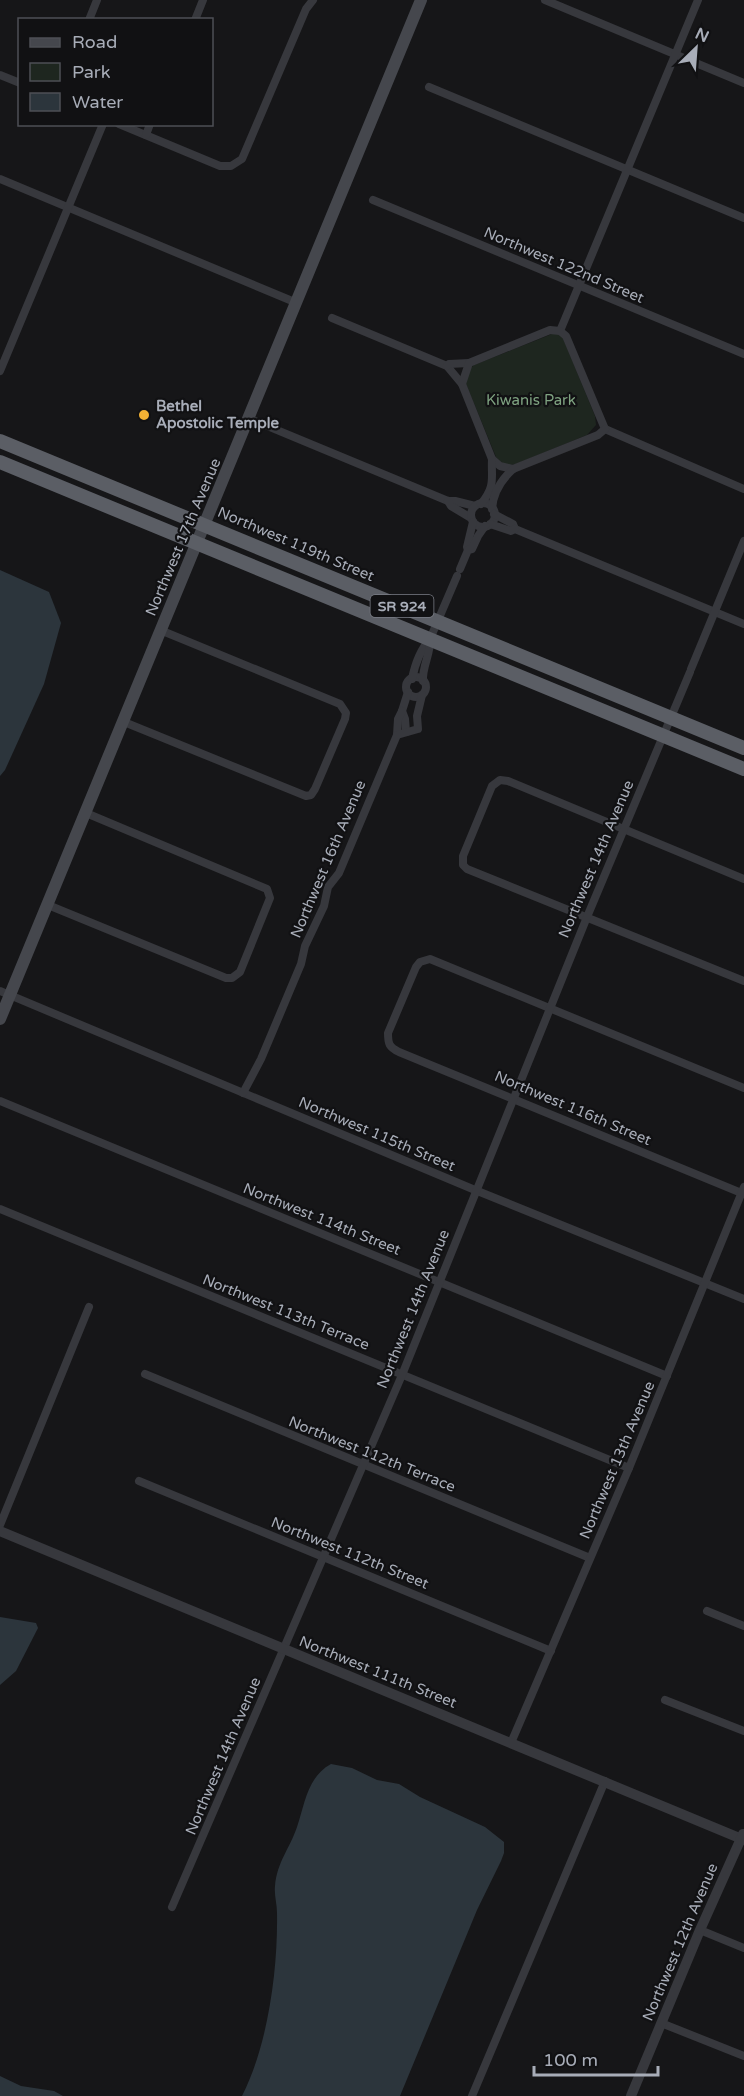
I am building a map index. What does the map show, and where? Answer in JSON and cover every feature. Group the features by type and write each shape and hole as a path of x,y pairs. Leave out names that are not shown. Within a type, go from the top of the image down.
{"highway":[{"name":"Northwest 119th Street","path":"0,441 744,748"},
{"name":"SR 924","path":"0,462 744,769"}],"main road":[{"name":"Northwest 17th Avenue","path":"0,1019 5,993 48,905 203,524 297,303 421,0"}],"street":[{"path":"90,18 97,0"},
{"path":"196,18 203,0"},
{"path":"124,126 219,166 231,166 242,159 306,9 313,0"},
{"path":"545,0 744,83"},
{"path":"560,331 698,0"},
{"path":"0,75 18,82"},
{"path":"429,87 744,218"},
{"path":"0,371 102,126"},
{"path":"146,135 149,126"},
{"path":"0,179 297,303"},
{"name":"Northwest 122nd Street","path":"373,200 744,354"},
{"path":"332,318 447,366 462,384 492,459 493,481 489,492 472,511 466,547 468,550 472,549 478,536 494,518 493,497 500,483 513,469 598,435 605,429"},
{"path":"447,366 469,363 550,330 560,331 566,336 605,429 744,489"},
{"path":"462,384 469,363"},
{"path":"248,418 448,501 488,505 513,524 515,529"},
{"path":"492,459 500,466 513,469"},
{"path":"448,501 451,506 479,526 488,525 511,531 515,529 744,624"},
{"name":"Northwest 14th Avenue","path":"172,1907 402,1374 586,917 744,541"},
{"name":"Northwest 16th Avenue","path":"401,733 418,729 417,716 426,686 423,681 423,671 430,650 430,639 468,550"},
{"path":"124,722 299,794 311,795 345,719 346,713 340,704 160,630"},
{"name":"Northwest 16th Avenue","path":"243,1094 261,1059 301,964 305,945 324,906 328,887 339,873 401,733 398,719 403,713 408,692 407,686 412,679 414,666 423,646 430,639"},
{"path":"412,679 418,678 423,681"},
{"path":"408,692 416,697 422,695"},
{"path":"403,713 417,716"},
{"path":"744,879 508,781 500,780 492,786 463,856 463,865 474,872 744,981"},
{"path":"48,905 226,978 232,978 240,972 270,898 263,886 86,813"},
{"name":"Northwest 116th Street","path":"550,1007 439,962 425,959 416,967 388,1033 388,1043 391,1048 743,1192"},
{"name":"Northwest 115th Street","path":"5,993 243,1094 744,1299"},
{"path":"550,1007 744,1088"},
{"name":"Northwest 114th Street","path":"0,1101 667,1376"},
{"name":"Northwest 13th Avenue","path":"511,1743 629,1468 743,1192"},
{"name":"Northwest 113th Terrace","path":"0,1209 629,1468"},
{"path":"0,1525 89,1307"},
{"name":"Northwest 112th Terrace","path":"145,1374 590,1558"},
{"name":"Northwest 112th Street","path":"139,1481 551,1651"},
{"name":"Northwest 111th Street","path":"0,1531 743,1837"},
{"path":"707,1611 744,1626"},
{"path":"665,1700 744,1731"},
{"path":"472,2096 605,1781"},
{"name":"Northwest 12th Avenue","path":"632,2096 700,1930 743,1837"},
{"path":"700,1930 744,1948"},
{"path":"661,2023 744,2056"}],"green space":[{"name":"Kiwanis Park","path":"552,334 558,334 563,338 595,416 596,425 587,435 516,464 505,464 496,457 466,384 468,370 474,365"}],"water":[{"path":"0,570 49,592 61,623 44,684 5,770 0,776"},
{"path":"0,1617 36,1623 38,1628 16,1671 0,1685"},
{"path":"331,1764 352,1768 377,1780 399,1784 420,1797 485,1827 504,1842 504,1853 477,1910 400,2096 242,2096 259,2054 270,2007 276,1958 276,1877 312,1784 323,1769"},
{"path":"0,2076 21,2086 54,2091 63,2096 0,2096"}],"place":[{"name":"Bethel Apostolic Temple","path":"144,415"}]}
